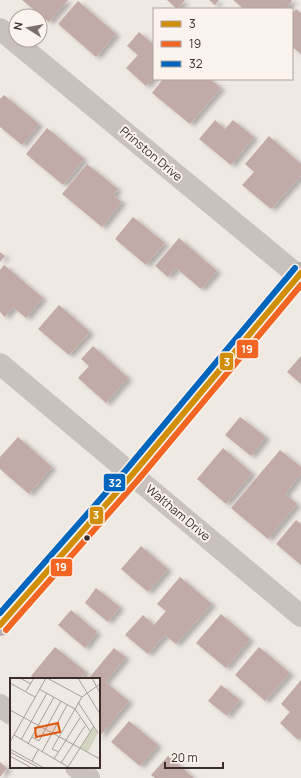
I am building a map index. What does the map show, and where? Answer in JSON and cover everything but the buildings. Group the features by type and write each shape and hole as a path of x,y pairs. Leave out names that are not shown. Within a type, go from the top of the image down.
{"main road":[{"path":"0,625 132,475 300,276"}],"street":[{"name":"Prinston Drive","path":"0,30 300,276"},
{"name":"Waltham Drive","path":"0,364 301,616"},
{"path":"0,705 10,713"},
{"path":"77,768 89,778"}],"transit line":[{"name":"32","path":"0,613 126,470 295,268"},
{"name":"3","path":"0,625 132,475 301,273"},
{"name":"19","path":"6,630 138,480 301,285"}]}
